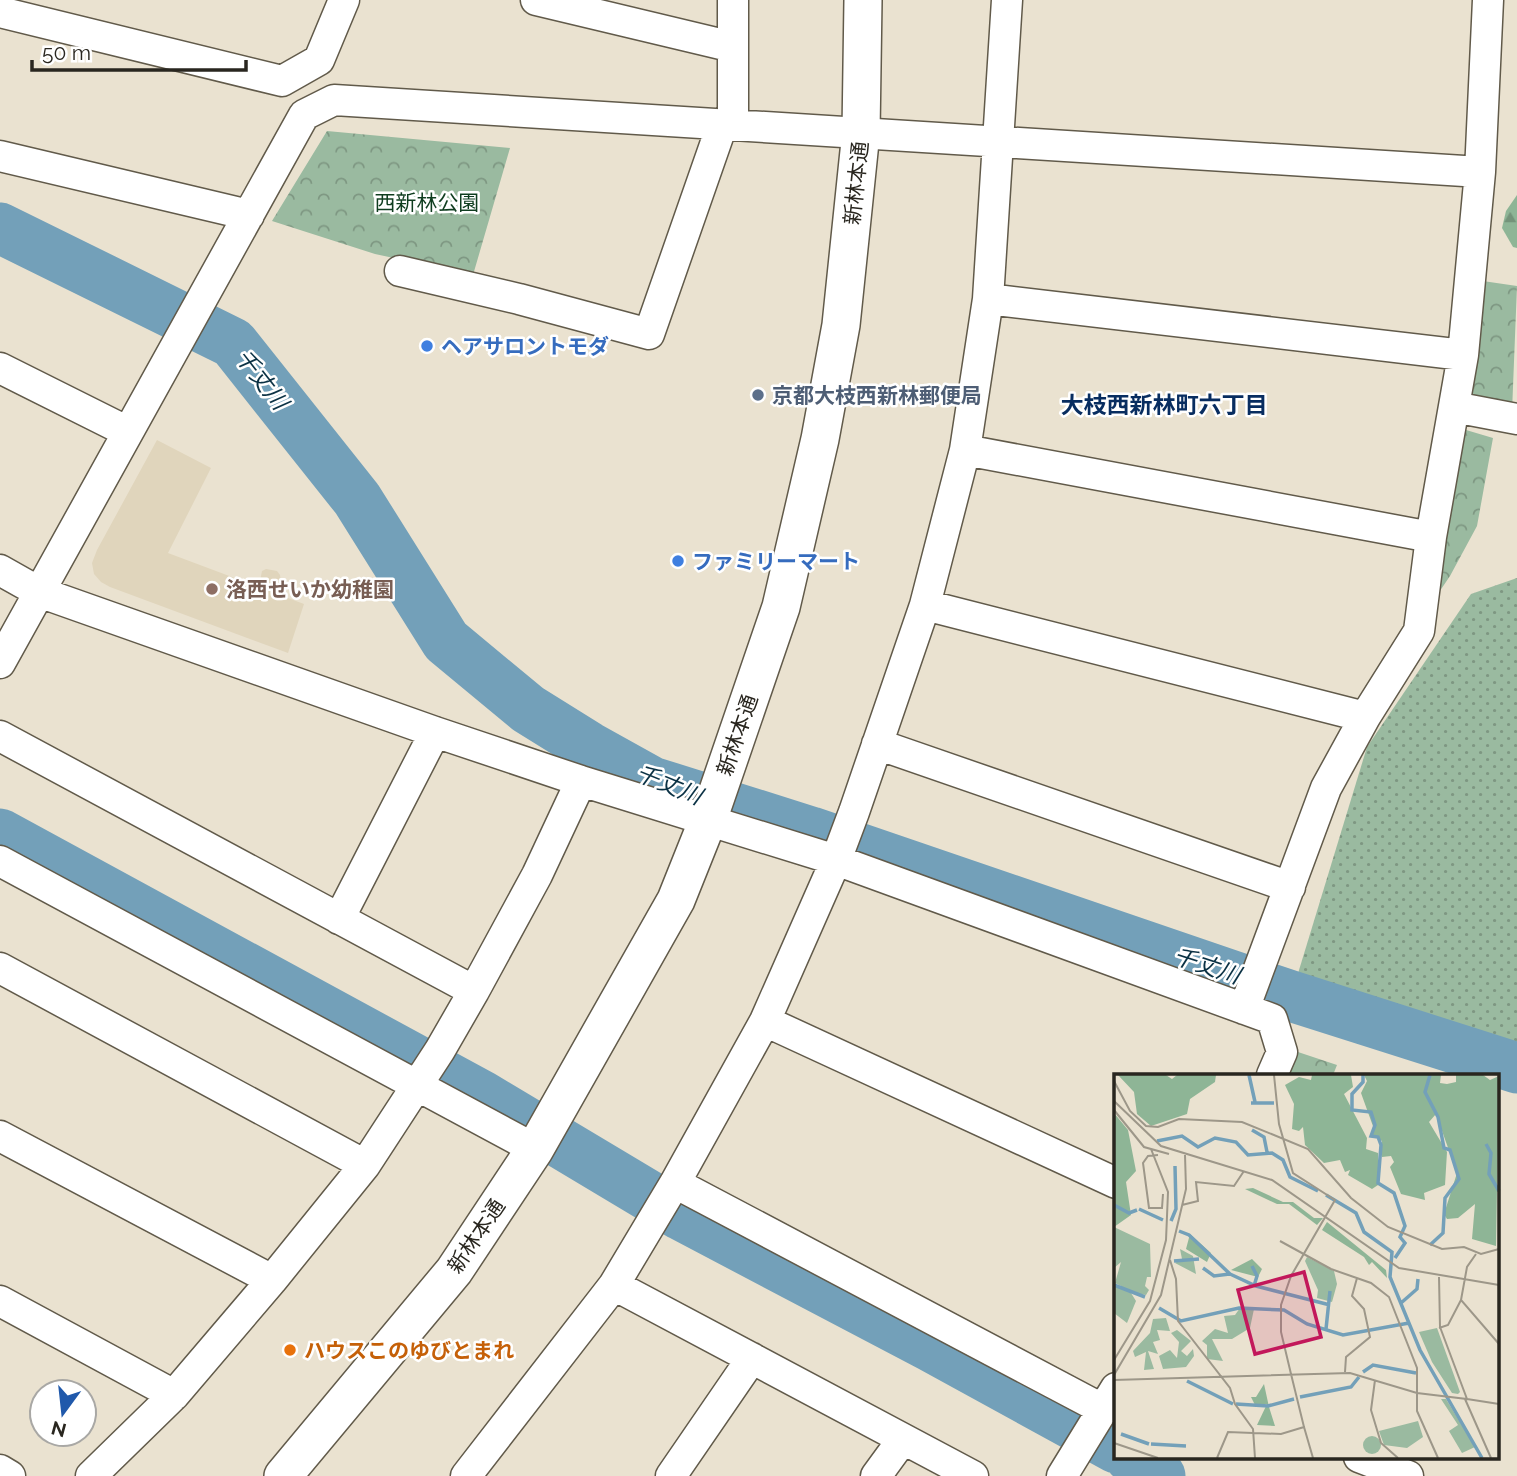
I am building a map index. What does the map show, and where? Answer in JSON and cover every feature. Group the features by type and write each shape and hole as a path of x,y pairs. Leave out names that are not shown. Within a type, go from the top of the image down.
{"street":[{"path":"0,12 282,81 319,60 344,0"},
{"path":"536,0 733,47"},
{"path":"400,271 649,334 727,125 733,47 733,0"},
{"name":"新林本通","path":"283,1476 454,1271 535,1149 676,900 708,820 781,607 820,439 841,325 861,132 863,0"},
{"path":"466,1476 614,1285 675,1183 765,1021 854,813 925,605 965,450 988,299 1007,0"},
{"path":"1244,1009 1326,788 1365,717 1419,631 1431,537 1463,355 1480,172 1488,0"},
{"path":"0,663 304,115 334,100 1480,172"},
{"path":"0,156 249,215"},
{"path":"988,299 1463,355"},
{"path":"0,368 128,432"},
{"path":"1454,407 1517,419"},
{"path":"965,450 1431,537"},
{"path":"0,570 39,592 435,732 580,781 836,860 1272,1018 1282,1052 1272,1074"},
{"path":"925,605 1365,717"},
{"path":"339,919 435,732"},
{"path":"0,736 474,992"},
{"path":"877,744 1290,887"},
{"path":"91,1476 174,1395 365,1165 440,1050 474,992 537,875 580,781"},
{"path":"0,860 535,1149"},
{"path":"0,968 365,1165"},
{"path":"765,1021 1114,1182"},
{"path":"0,1136 272,1280"},
{"path":"675,1183 1110,1399 1062,1476"},
{"path":"614,1285 973,1476"},
{"path":"0,1301 174,1395"},
{"path":"671,1476 752,1358"},
{"path":"876,1476 903,1439"},
{"path":"1362,1458 1408,1476"},
{"path":"0,1470 10,1476"}],"shaded area":[{"path":"157,440 211,468 168,553 261,588 262,571 277,571 281,582 272,592 304,604 288,653 110,587 94,574 92,563 97,550"}],"green space":[{"name":"西新林公園","path":"327,131 510,148 473,275 375,254 272,221"},
{"path":"1517,195 1517,248 1513,247 1502,228 1506,211"},
{"path":"1476,280 1517,286 1512,412 1459,402"},
{"path":"1456,427 1493,438 1477,526 1450,576 1421,619"},
{"path":"1517,578 1517,1051 1296,980 1367,747 1471,594"},
{"path":"1286,1048 1337,1065 1333,1074 1275,1074"}],"waterway":[{"name":"千丈川","path":"0,228 233,343 357,499 446,641 528,709 652,782 811,832 1291,996 1517,1068"},
{"path":"0,834 482,1096 681,1215 1114,1447"},
{"path":"1132,1458 1160,1476"}],"place":[{"name":"ヘアサロントモダ","path":"427,346"},
{"name":"京都大枝西新林郵便局","path":"758,395"},
{"name":"ファミリーマート","path":"678,561"},
{"name":"洛西せいか幼稚園","path":"212,589"},
{"name":"ハウスこのゆびとまれ","path":"290,1350"}],"district":[{"name":"大枝西新林町六丁目","path":"1164,404"}]}
